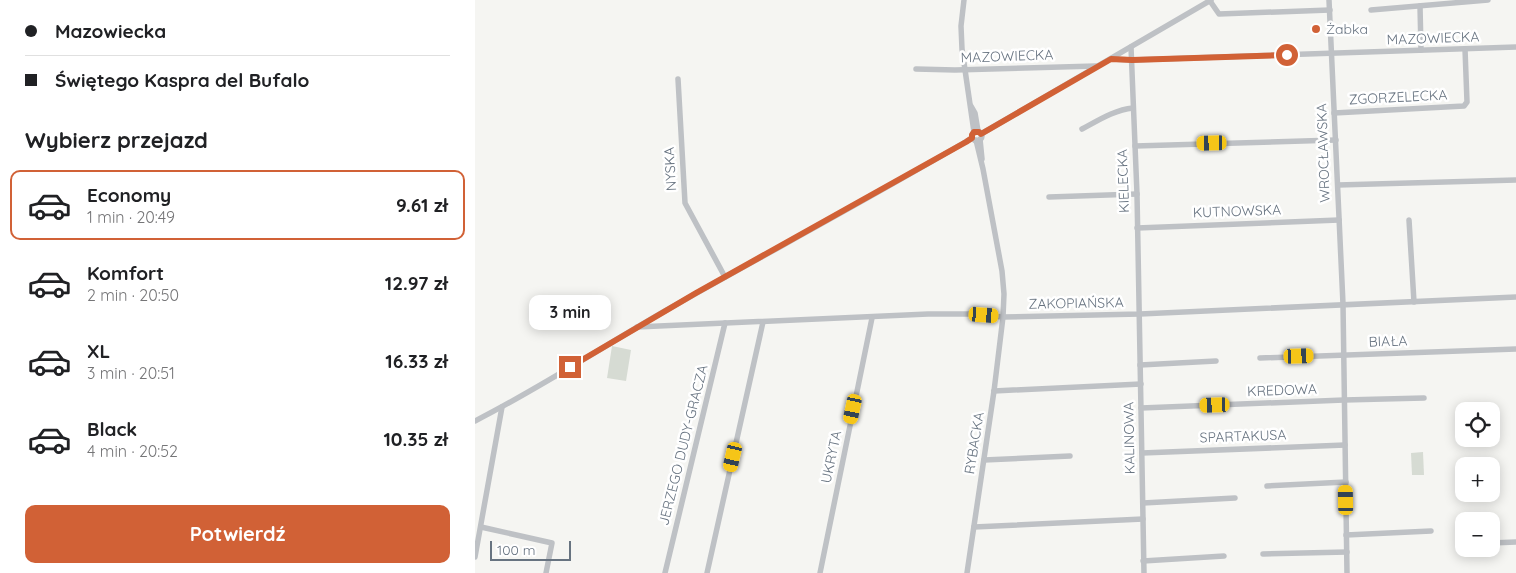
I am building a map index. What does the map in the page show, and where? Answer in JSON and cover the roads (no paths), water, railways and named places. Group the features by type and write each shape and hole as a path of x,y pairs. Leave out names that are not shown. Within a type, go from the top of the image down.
{"street":[{"name":"RYBACKA","path":"964,0 961,40 964,70 1002,271 1004,294 994,391 967,573"},
{"path":"475,421 637,327 1131,48 1210,0 1219,14 1330,10"},
{"name":"WROCŁAWSKA","path":"1329,0 1343,304 1347,573"},
{"path":"1371,10 1488,0"},
{"path":"1420,6 1421,50"},
{"name":"MAZOWIECKA","path":"1111,59 1132,60 1516,47"},
{"name":"KIELECKA","path":"1131,48 1140,314"},
{"name":"ZGORZELECKA","path":"1334,113 1464,106 1467,102 1465,49"},
{"name":"MAZOWIECKA","path":"917,69 964,70 1099,66"},
{"name":"NYSKA","path":"678,79 685,203 725,277"},
{"path":"1082,129 1113,112 1133,108"},
{"path":"1135,146 1336,140"},
{"path":"1338,185 1516,180"},
{"path":"1049,197 1137,194"},
{"name":"KUTNOWSKA","path":"1137,228 1339,220"},
{"path":"1409,220 1414,302"},
{"name":"ZAKOPIAŃSKA","path":"637,327 928,314 1003,317 1140,314 1516,297"},
{"name":"KALINOWA","path":"1140,314 1143,573"},
{"name":"UKRYTA","path":"820,573 872,318"},
{"path":"707,573 763,322"},
{"name":"JERZEGO DUDY-GRACZA","path":"665,573 725,324"},
{"name":"BIAŁA","path":"1260,358 1516,349"},
{"path":"1140,365 1216,362"},
{"path":"994,391 1141,384"},
{"name":"KREDOWA","path":"1141,408 1423,398"},
{"path":"475,557 502,407"},
{"name":"SPARTAKUSA","path":"1142,453 1345,445"},
{"path":"984,460 1070,456"},
{"path":"1267,486 1345,482"},
{"path":"1143,503 1235,498"},
{"path":"973,527 1143,519"},
{"path":"481,527 552,543 546,573"},
{"path":"1346,535 1431,531"},
{"path":"1500,543 1516,542"},
{"path":"1263,554 1347,552"},
{"path":"1143,561 1224,556"}],"place":[{"name":"Żabka","path":"1316,29"}]}
